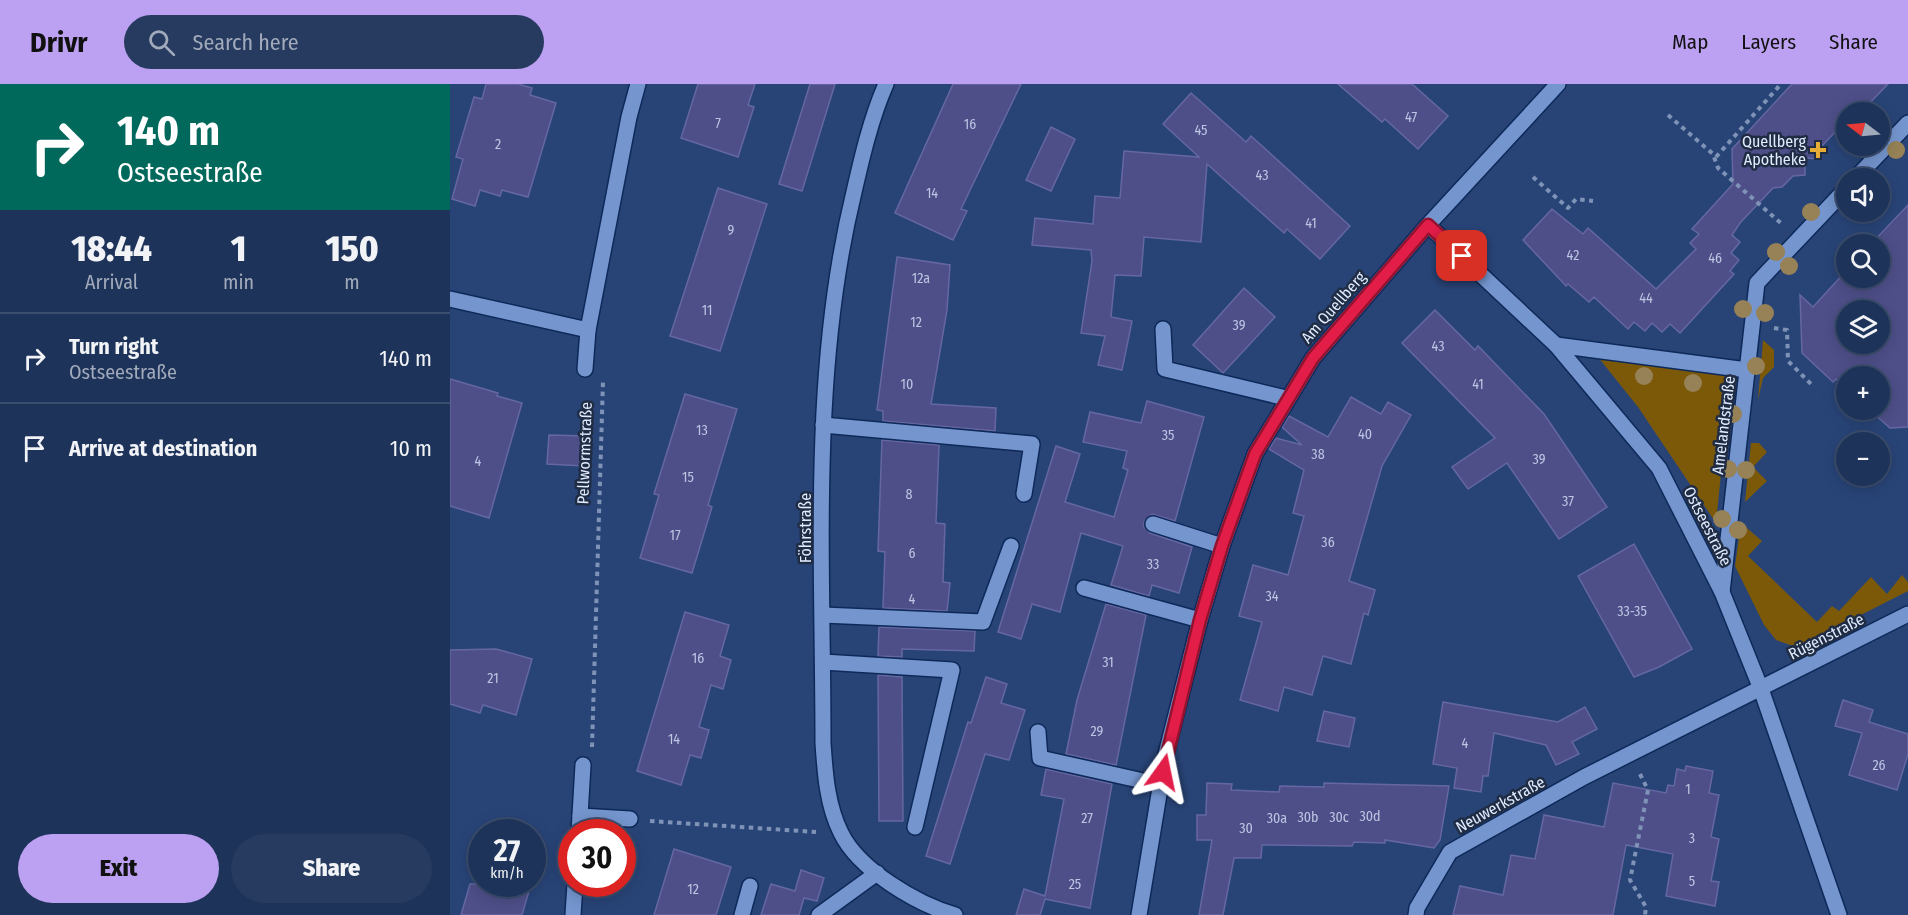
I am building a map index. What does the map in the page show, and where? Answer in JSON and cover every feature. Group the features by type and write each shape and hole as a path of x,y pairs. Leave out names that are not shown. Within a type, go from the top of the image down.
{"street":[{"path":"585,369 588,330 629,117 638,84"},
{"name":"Föhrstraße","path":"886,84 861,161 843,238 831,317 823,425 823,743 826,787 841,833 858,858 912,897 949,914"},
{"name":"Am Quellberg","path":"1139,915 1161,785 1200,620 1222,546 1255,454 1286,398 1313,358 1428,225 1558,84"},
{"path":"1865,168 1908,123"},
{"name":"Amelandstraße","path":"1722,592 1757,283 1836,200"},
{"name":"Ostseestraße","path":"1428,225 1556,345 1659,468 1722,592 1761,689 1839,915"},
{"path":"450,299 588,330"},
{"path":"1163,329 1165,369 1286,398"},
{"name":"Amelandstraße","path":"1556,345 1747,370"},
{"path":"823,425 1032,444 1024,494"},
{"path":"1153,524 1222,546"},
{"path":"823,615 983,622 1011,546"},
{"path":"1084,588 1200,620"},
{"name":"Rügenstraße","path":"1761,689 1908,614"},
{"path":"823,662 952,669 915,826"},
{"name":"Neuwerkstraße","path":"1416,915 1417,908 1450,852 1631,754 1761,689"},
{"path":"1038,732 1040,758 1161,785"},
{"path":"580,819 583,765"},
{"path":"580,816 630,819"},
{"path":"819,915 877,873"},
{"path":"742,915 750,886"},
{"path":"573,915 574,897"}],"path":[{"path":"1716,157 1781,84"},
{"path":"1668,115 1716,157 1718,168 1799,240"},
{"path":"1533,177 1568,208 1576,199 1593,201"},
{"path":"1752,326 1787,330 1788,361 1812,385"},
{"name":"Pellwormstraße","path":"583,765 592,750 605,381 585,369"},
{"path":"1631,754 1648,790 1630,880 1646,907 1645,915"},
{"path":"636,819 841,833"}],"shaded area":[{"path":"1763,340 1774,350 1774,367 1763,378 1758,400"},
{"path":"1598,357 1731,375 1716,523 1638,407"},
{"path":"1751,443 1759,443 1767,452 1753,467 1767,481 1745,502"},
{"path":"1741,523 1762,541 1748,556 1817,622 1832,606 1839,611 1871,577 1887,594 1902,575 1908,582 1908,591 1802,645 1790,645 1776,640 1764,625 1735,566"}],"building":[{"path":"486,84 518,84 532,88 530,95 556,103 528,197 502,190 500,196 480,190 475,206 452,199 463,159 456,157 474,97 482,99"},
{"path":"698,84 755,84 748,105 754,107 738,157 681,138"},
{"path":"810,84 835,84 802,191 779,184"},
{"path":"953,84 1021,84 961,209 967,211 953,240 895,213"},
{"path":"1338,84 1412,84 1448,116 1418,149 1385,119 1382,122"},
{"path":"1792,84 1888,84 1871,102 1836,102 1836,131 1821,147 1821,159 1805,158 1805,175 1793,176 1782,187 1773,188 1740,223 1732,235 1740,242 1731,253 1739,260 1730,271 1734,274 1680,333 1670,324 1662,332 1652,323 1645,331 1634,322 1628,329 1594,297 1589,302 1568,284 1566,286 1523,240 1552,209 1583,234 1588,228 1656,289 1696,249 1690,243 1699,234 1692,229 1733,184 1732,149"},
{"path":"1191,93 1246,142 1251,136 1350,226 1320,259 1287,229 1284,233 1207,164 1201,242 1144,237 1141,276 1115,275 1111,317 1132,321 1122,370 1098,365 1105,336 1081,333 1092,261 1091,250 1032,245 1035,218 1093,224 1095,196 1120,198 1124,151 1199,157 1163,124"},
{"path":"1051,127 1075,139 1051,191 1026,180"},
{"path":"718,188 767,204 720,351 670,336"},
{"path":"1908,205 1908,427 1890,428 1881,420 1890,420 1890,366 1836,366 1836,379 1833,382 1802,353 1800,295 1813,307 1836,282 1836,288 1890,288 1890,234 1880,234"},
{"path":"897,257 950,265 947,310 931,404 996,408 995,431 883,421 883,411 877,410"},
{"path":"1244,288 1275,317 1223,373 1193,345"},
{"path":"1435,310 1475,350 1478,346 1544,414 1607,507 1559,539 1507,463 1468,489 1452,467 1495,438 1402,343"},
{"path":"450,379 498,393 497,396 522,403 489,518 450,506"},
{"path":"685,394 737,409 708,505 712,507 692,573 640,558 659,495 654,494"},
{"path":"1351,397 1381,414 1388,402 1411,415 1382,466 1349,581 1375,590 1368,615 1364,613 1351,664 1323,656 1312,695 1284,687 1278,711 1240,700 1262,622 1239,616 1253,565 1288,575 1304,516 1293,513 1304,470 1269,449 1276,438 1302,445 1282,427 1289,416 1328,437"},
{"path":"1147,401 1204,417 1175,521 1152,514 1144,522 1144,527 1150,533 1192,547 1179,593 1152,585 1149,596 1111,585 1123,546 1081,533 1060,612 1032,604 1021,639 998,632 1056,446 1080,454 1065,502 1114,517 1128,470 1123,468 1127,451 1083,442 1090,412 1141,423"},
{"path":"549,435 585,436 584,466 547,464"},
{"path":"882,440 939,445 936,523 945,524 943,582 950,583 947,611 883,608 885,552 878,551"},
{"path":"1634,544 1692,649 1659,667 1634,677 1578,576"},
{"path":"1106,604 1146,615 1116,765 1066,754 1077,700"},
{"path":"685,612 729,625 720,656 731,660 723,689 711,685 699,727 709,730 701,758 690,755 681,785 637,771"},
{"path":"879,627 975,631 974,651 902,649 902,657 878,656"},
{"path":"496,649 532,659 516,715 483,705 480,713 450,704 450,650"},
{"path":"878,675 902,677 903,821 879,821"},
{"path":"986,677 1007,684 1001,703 1025,710 1009,760 985,754 950,864 926,856 968,722 971,723"},
{"path":"1843,700 1873,710 1869,722 1908,734 1908,754 1897,790 1849,775 1862,733 1835,726"},
{"path":"1443,702 1558,722 1585,707 1597,729 1572,742 1579,754 1556,765 1546,745 1494,733 1488,776 1483,776 1481,792 1454,788 1457,768 1433,764"},
{"path":"1324,711 1355,718 1349,747 1317,741"},
{"path":"1686,766 1713,771 1709,793 1719,795 1711,837 1719,839 1711,881 1719,882 1715,906 1666,896 1673,854 1626,845 1613,915 1453,915 1460,886 1503,895 1511,855 1535,859 1544,815 1604,827 1613,783 1666,793 1668,785 1674,786 1677,769 1685,771"},
{"path":"1046,769 1112,784 1090,908 1045,899 1040,915 1016,915 1024,889 1045,896 1064,799 1041,795"},
{"path":"1207,783 1232,784 1231,790 1279,792 1280,786 1324,787 1324,783 1449,786 1440,840 1434,848 1385,840 1385,843 1354,842 1352,846 1262,845 1261,858 1234,858 1223,915 1199,915 1212,840 1197,840 1197,815 1206,815"},
{"path":"674,849 731,867 716,915 654,915"},
{"path":"801,870 824,878 817,901 804,898 799,915 761,915 771,884 795,891"},
{"path":"468,891 468,897 527,897 522,915 461,915"}],"place":[{"name":"Quellberg Apotheke","path":"1818,150"}],"route":[{"path":"1163,772 1200,620 1222,546 1255,454 1286,398 1313,358 1428,225 1462,256"}]}
